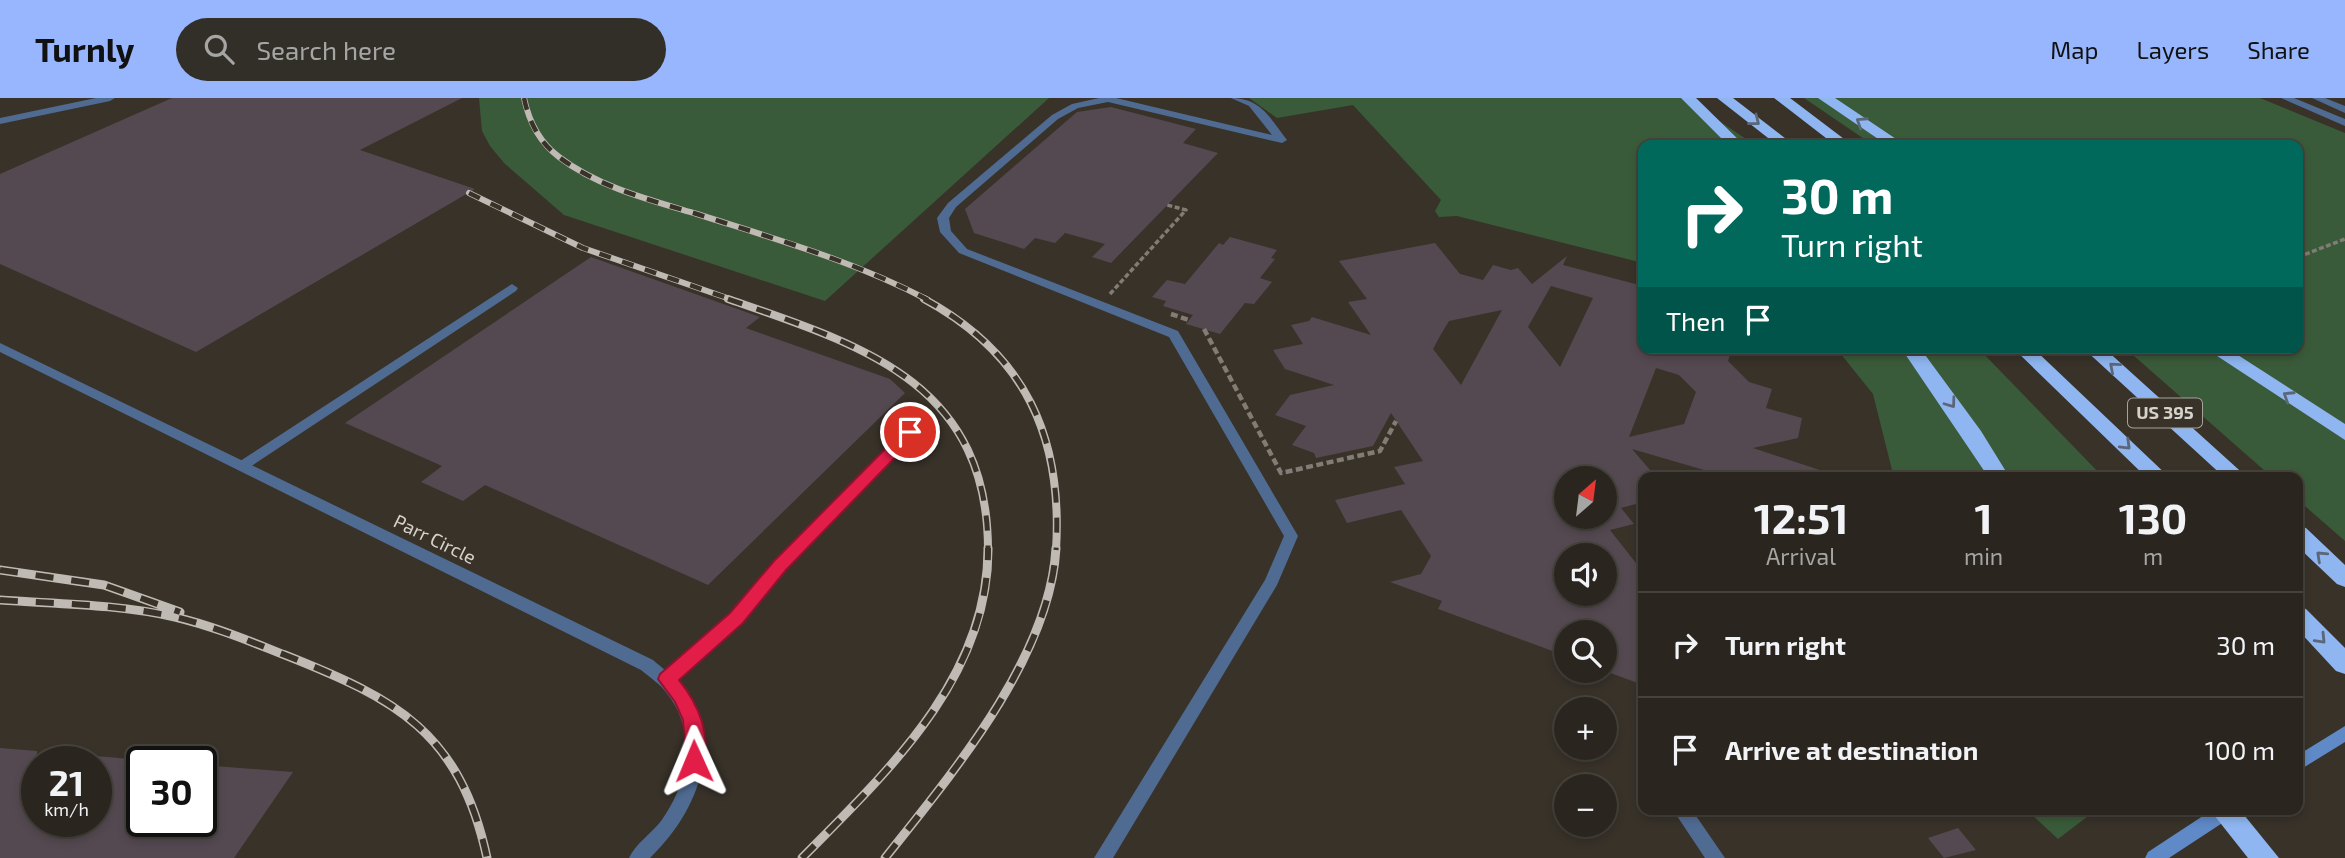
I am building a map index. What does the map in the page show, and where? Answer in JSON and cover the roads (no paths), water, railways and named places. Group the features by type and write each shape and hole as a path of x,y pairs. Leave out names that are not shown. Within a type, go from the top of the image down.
{"highway":[{"path":"1688,98 1732,140"},
{"path":"1724,98 1779,140"},
{"path":"1781,98 1837,140"},
{"path":"1825,98 1889,140"},
{"path":"1914,354 1996,472"},
{"name":"US 395","path":"2028,354 2154,472"},
{"name":"US 395","path":"2099,354 2231,472"},
{"path":"2223,354 2345,433"},
{"path":"2303,539 2345,578"},
{"path":"2303,620 2345,664"},
{"path":"2228,815 2265,858"}],"main road":[{"path":"2303,761 2344,734"},
{"path":"2154,858 2219,815"}],"street":[{"path":"0,121 110,98"},
{"path":"1102,858 1272,581 1291,536 1174,334 962,251 946,232 943,219 952,205 1055,117 1075,106 1119,98"},
{"path":"1108,99 1282,140 1259,111 1236,98"},
{"path":"2286,98 2345,123"},
{"path":"2317,98 2345,110"},
{"path":"242,466 512,288"},
{"name":"Parr Circle","path":"0,347 647,665 667,679 682,697 692,720 696,746 692,776 681,806 661,839 638,858"},
{"path":"667,679 736,618 780,566 910,432"},
{"path":"1686,815 1716,858"}],"railway":[{"path":"524,98 540,138 559,157 590,177 643,198 843,262 928,300"},
{"path":"469,193 583,248 733,300"},
{"path":"728,299 825,334 869,354 908,379 941,409 966,446 982,493 988,549"},
{"path":"924,299 959,321 989,346 1012,373 1031,403 1044,436 1053,471 1057,509 1056,550"},
{"path":"885,858 967,752 1017,673 1036,631 1050,589 1056,548"},
{"path":"802,858 898,757 927,720 952,681 971,639 984,595 988,549"},
{"path":"0,570 104,585 180,612"},
{"path":"0,600 110,607 175,617 244,639 360,688 391,705 418,726 440,750 460,779 475,815 487,858"}]}
